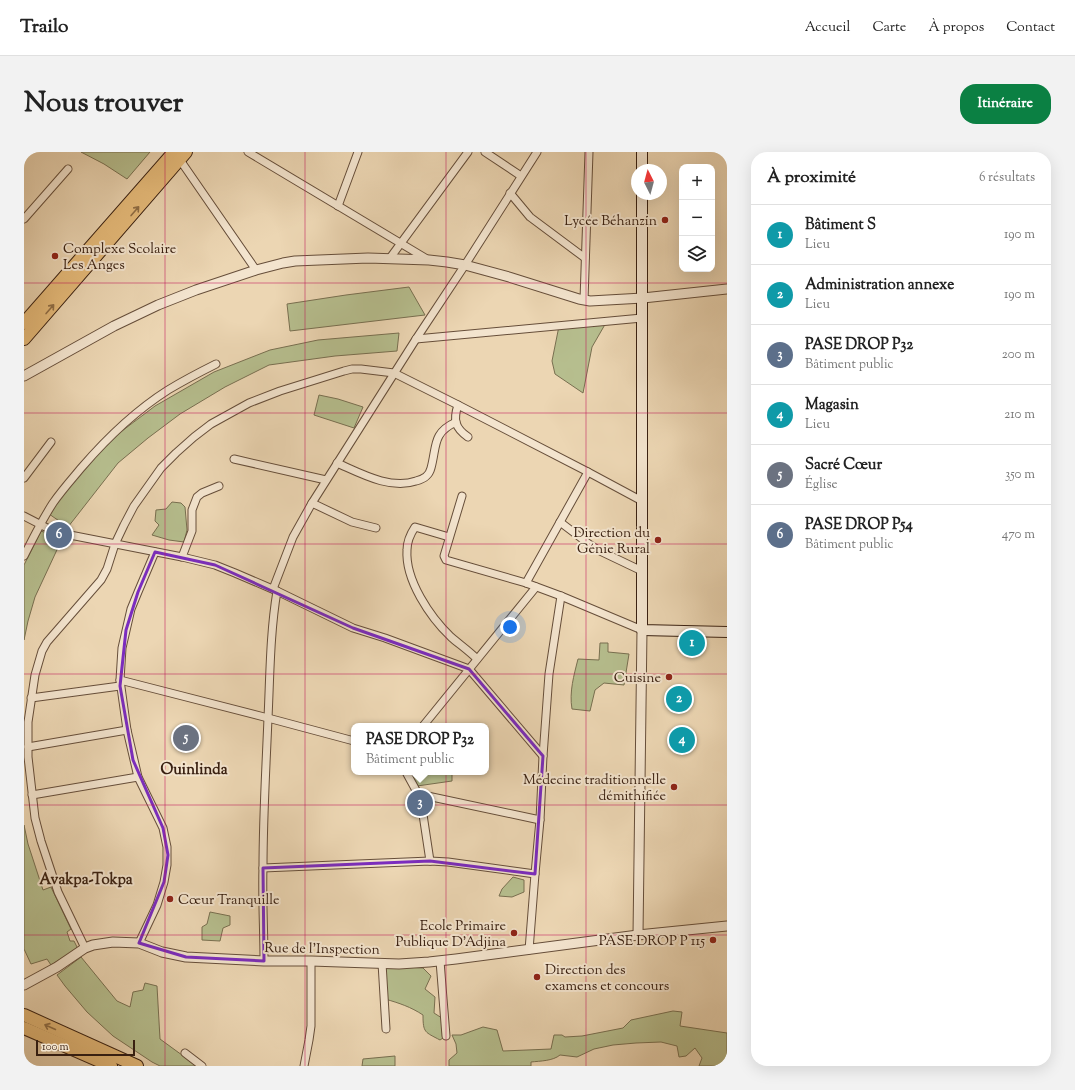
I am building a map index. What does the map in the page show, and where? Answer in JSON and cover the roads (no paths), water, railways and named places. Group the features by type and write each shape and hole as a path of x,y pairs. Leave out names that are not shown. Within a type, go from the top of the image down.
{"highway":[{"path":"24,323 180,155"},
{"path":"24,339 180,155"},
{"path":"24,1015 137,1066"},
{"path":"24,1028 111,1066"}],"main road":[{"path":"642,152 642,164"},
{"path":"642,200 642,630 727,632"}],"street":[{"path":"248,152 429,260"},
{"path":"338,206 358,152"},
{"path":"390,258 468,152"},
{"path":"485,152 521,176"},
{"path":"264,961 263,868 265,779 275,590 293,537 312,503 537,152"},
{"path":"584,300 589,152"},
{"path":"180,155 256,270"},
{"path":"24,219 68,170"},
{"path":"510,194 530,217 585,258"},
{"path":"24,376 114,326 158,305 196,290 256,270 295,261 348,258 429,260 465,265 590,301 643,298 727,289"},
{"path":"416,339 642,318"},
{"path":"24,556 40,524 54,502 99,447 148,404 168,390 216,364"},
{"path":"81,950 58,892 35,818 28,747 28,722 35,675 42,651 47,642 101,580 107,569 115,544 134,506 161,468 176,453 211,424 249,403 280,391 344,371 361,369 394,373 642,501"},
{"path":"458,405 456,422 460,431 468,437"},
{"path":"337,463 381,481 408,483 424,479 431,468 434,445 440,434 446,426 456,422"},
{"path":"24,478 51,442"},
{"path":"234,459 326,480"},
{"path":"526,583 588,472"},
{"path":"182,558 192,531 192,510 197,497 202,493 220,486"},
{"path":"462,496 444,556 446,560 526,583 642,630 638,935"},
{"path":"312,503 352,522 376,528"},
{"path":"24,516 53,531 93,541 115,544 215,565 235,572 275,590 353,628 385,638 468,669 543,756"},
{"path":"560,522 598,550 642,571"},
{"path":"449,537 415,527 408,543 408,564 412,578 424,603 451,636 477,659"},
{"path":"139,943 157,905 164,882 168,855 163,828 138,777 127,730 120,683 122,648 132,609 155,552"},
{"path":"424,723 536,587"},
{"path":"529,950 540,820 549,674 561,596"},
{"path":"31,698 120,683 268,718 351,740"},
{"path":"28,747 127,730"},
{"path":"408,775 418,794 422,808 430,861"},
{"path":"32,795 138,777"},
{"path":"418,794 540,820"},
{"path":"263,868 430,861 448,862 535,874"},
{"name":"Rue de l'Inspection","path":"24,985 57,967 81,950 93,945 113,942 139,943 162,952 186,957 264,961 414,963 529,950 638,935 727,926"},
{"path":"304,1066 310,1033 311,961"},
{"path":"440,961 446,1036"},
{"path":"382,963 386,1029"},
{"path":"185,1053 202,1066"}],"place":[{"name":"Lycée Béhanzin","path":"665,220"},
{"name":"Complexe Scolaire Les Anges","path":"55,256"},
{"name":"PASE DROP P54","path":"59,535"},
{"name":"Direction du Génie Rural","path":"658,540"},
{"name":"Bâtiment S","path":"692,643"},
{"name":"Cuisine","path":"669,677"},
{"name":"Administration annexe","path":"679,699"},
{"name":"Sacré Cœur","path":"186,738"},
{"name":"Magasin","path":"682,740"},
{"name":"Médecine traditionnelle démithifiée","path":"674,787"},
{"name":"PASE DROP P32","path":"420,803"},
{"name":"Cœur Tranquille","path":"170,899"},
{"name":"Ecole Primaire Publique D'Adjina","path":"514,933"},
{"name":"PASE DROP P 115","path":"713,940"},
{"name":"Direction des examens et concours","path":"537,977"}],"district":[{"name":"Ouinlinda","path":"194,769"},
{"name":"Avakpa-Tokpa","path":"86,879"}]}
